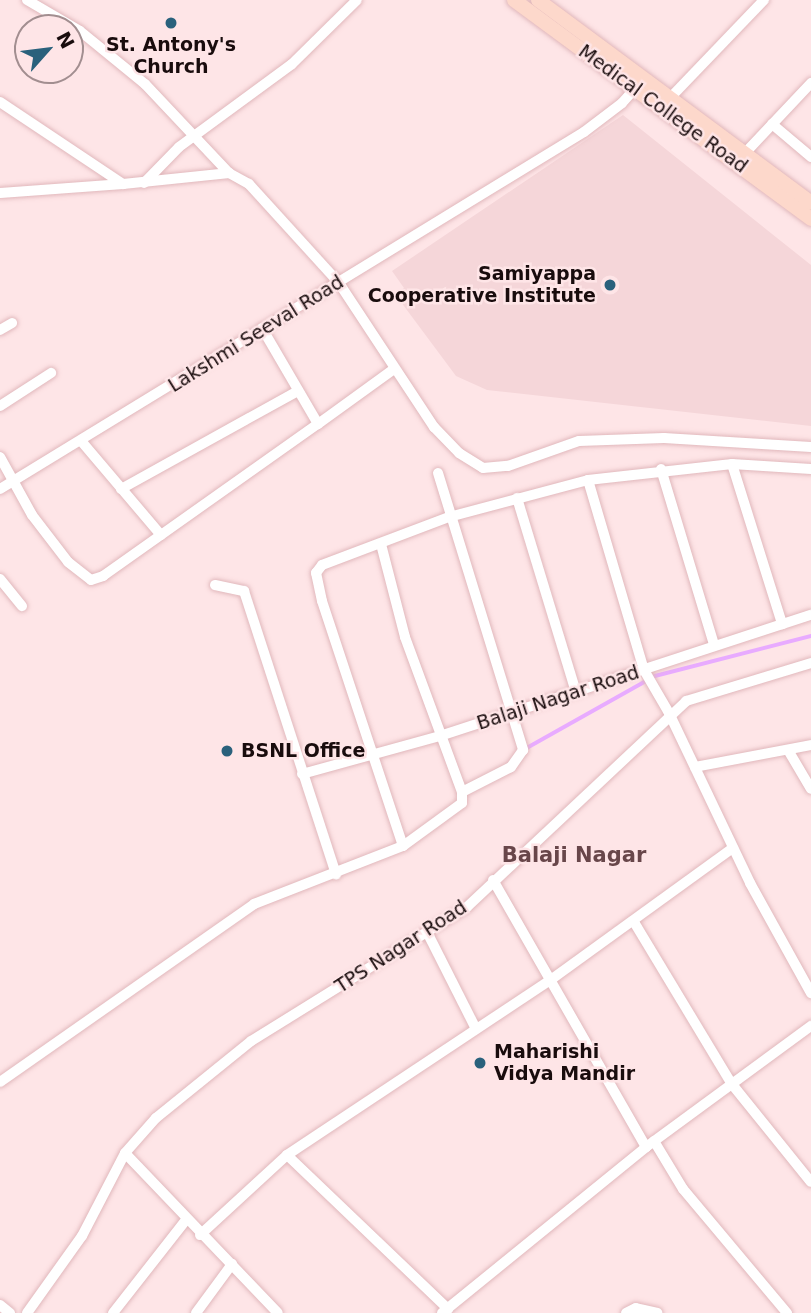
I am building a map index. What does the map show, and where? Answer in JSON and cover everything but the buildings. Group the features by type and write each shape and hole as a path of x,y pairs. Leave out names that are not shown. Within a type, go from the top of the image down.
{"main road":[{"name":"Medical College Road","path":"514,0 541,7 643,77 811,203"},
{"name":"Medical College Road","path":"541,7 634,90 811,219"}],"street":[{"path":"27,0 80,31 145,84 197,135 229,173 262,196 339,283 434,427 458,453 483,468 508,466 579,441 664,438 811,447"},
{"path":"144,183 197,135 292,64 357,0"},
{"path":"670,97 764,0"},
{"name":"Lakshmi Seeval Road","path":"0,489 82,442 262,328 584,132 634,90 643,77"},
{"path":"746,152 811,83"},
{"path":"0,102 123,184"},
{"path":"772,124 811,157"},
{"path":"0,193 144,183 229,173"},
{"path":"0,330 12,323"},
{"path":"262,328 318,424"},
{"path":"0,457 12,481 68,562 91,580 161,536 394,369"},
{"path":"0,406 51,373"},
{"path":"121,489 299,391"},
{"path":"82,442 161,536"},
{"path":"732,464 782,624"},
{"path":"403,846 316,573 328,561 381,544 449,517 587,480 661,469 732,464 811,469"},
{"path":"661,469 714,645"},
{"path":"438,473 449,517 523,750 511,767 462,792"},
{"path":"587,480 646,673 669,713 733,848 811,993"},
{"path":"517,498 576,692"},
{"path":"0,1082 254,904 403,846 454,813 462,803 462,792 405,637 381,544"},
{"path":"0,579 22,606"},
{"path":"215,585 244,591 336,873"},
{"name":"Balaji Nagar Road","path":"302,774 373,757 576,692 646,673 714,645 811,615"},
{"name":"TPS Nagar Road","path":"27,1313 82,1236 125,1153 156,1118 251,1041 428,934 467,907 669,713 686,701 811,663"},
{"path":"695,767 811,745"},
{"path":"789,750 811,789"},
{"path":"200,1235 287,1155 475,1027 549,981 733,848"},
{"path":"493,880 549,981 650,1144 683,1189 787,1313"},
{"path":"634,922 731,1083 811,1182"},
{"path":"428,934 475,1027"},
{"path":"287,1155 445,1311 650,1144 811,1026"},
{"path":"125,1153 200,1235 232,1264 278,1313"},
{"path":"113,1313 186,1220"},
{"path":"196,1313 232,1264"},
{"path":"0,1304 10,1313"},
{"path":"626,1313 636,1308 657,1313"}],"shaded area":[{"name":"Samiyappa Cooperative Institute","path":"623,115 811,265 811,426 487,390 456,376 395,294 404,288 392,271"}],"waterway":[{"path":"525,749 655,676 811,636"}],"place":[{"name":"St. Antony's Church","path":"171,23"},
{"name":"Samiyappa Cooperative Institute","path":"610,285"},
{"name":"BSNL Office","path":"227,751"},
{"name":"Maharishi Vidya Mandir","path":"480,1063"}],"district":[{"name":"Balaji Nagar","path":"574,855"}]}
